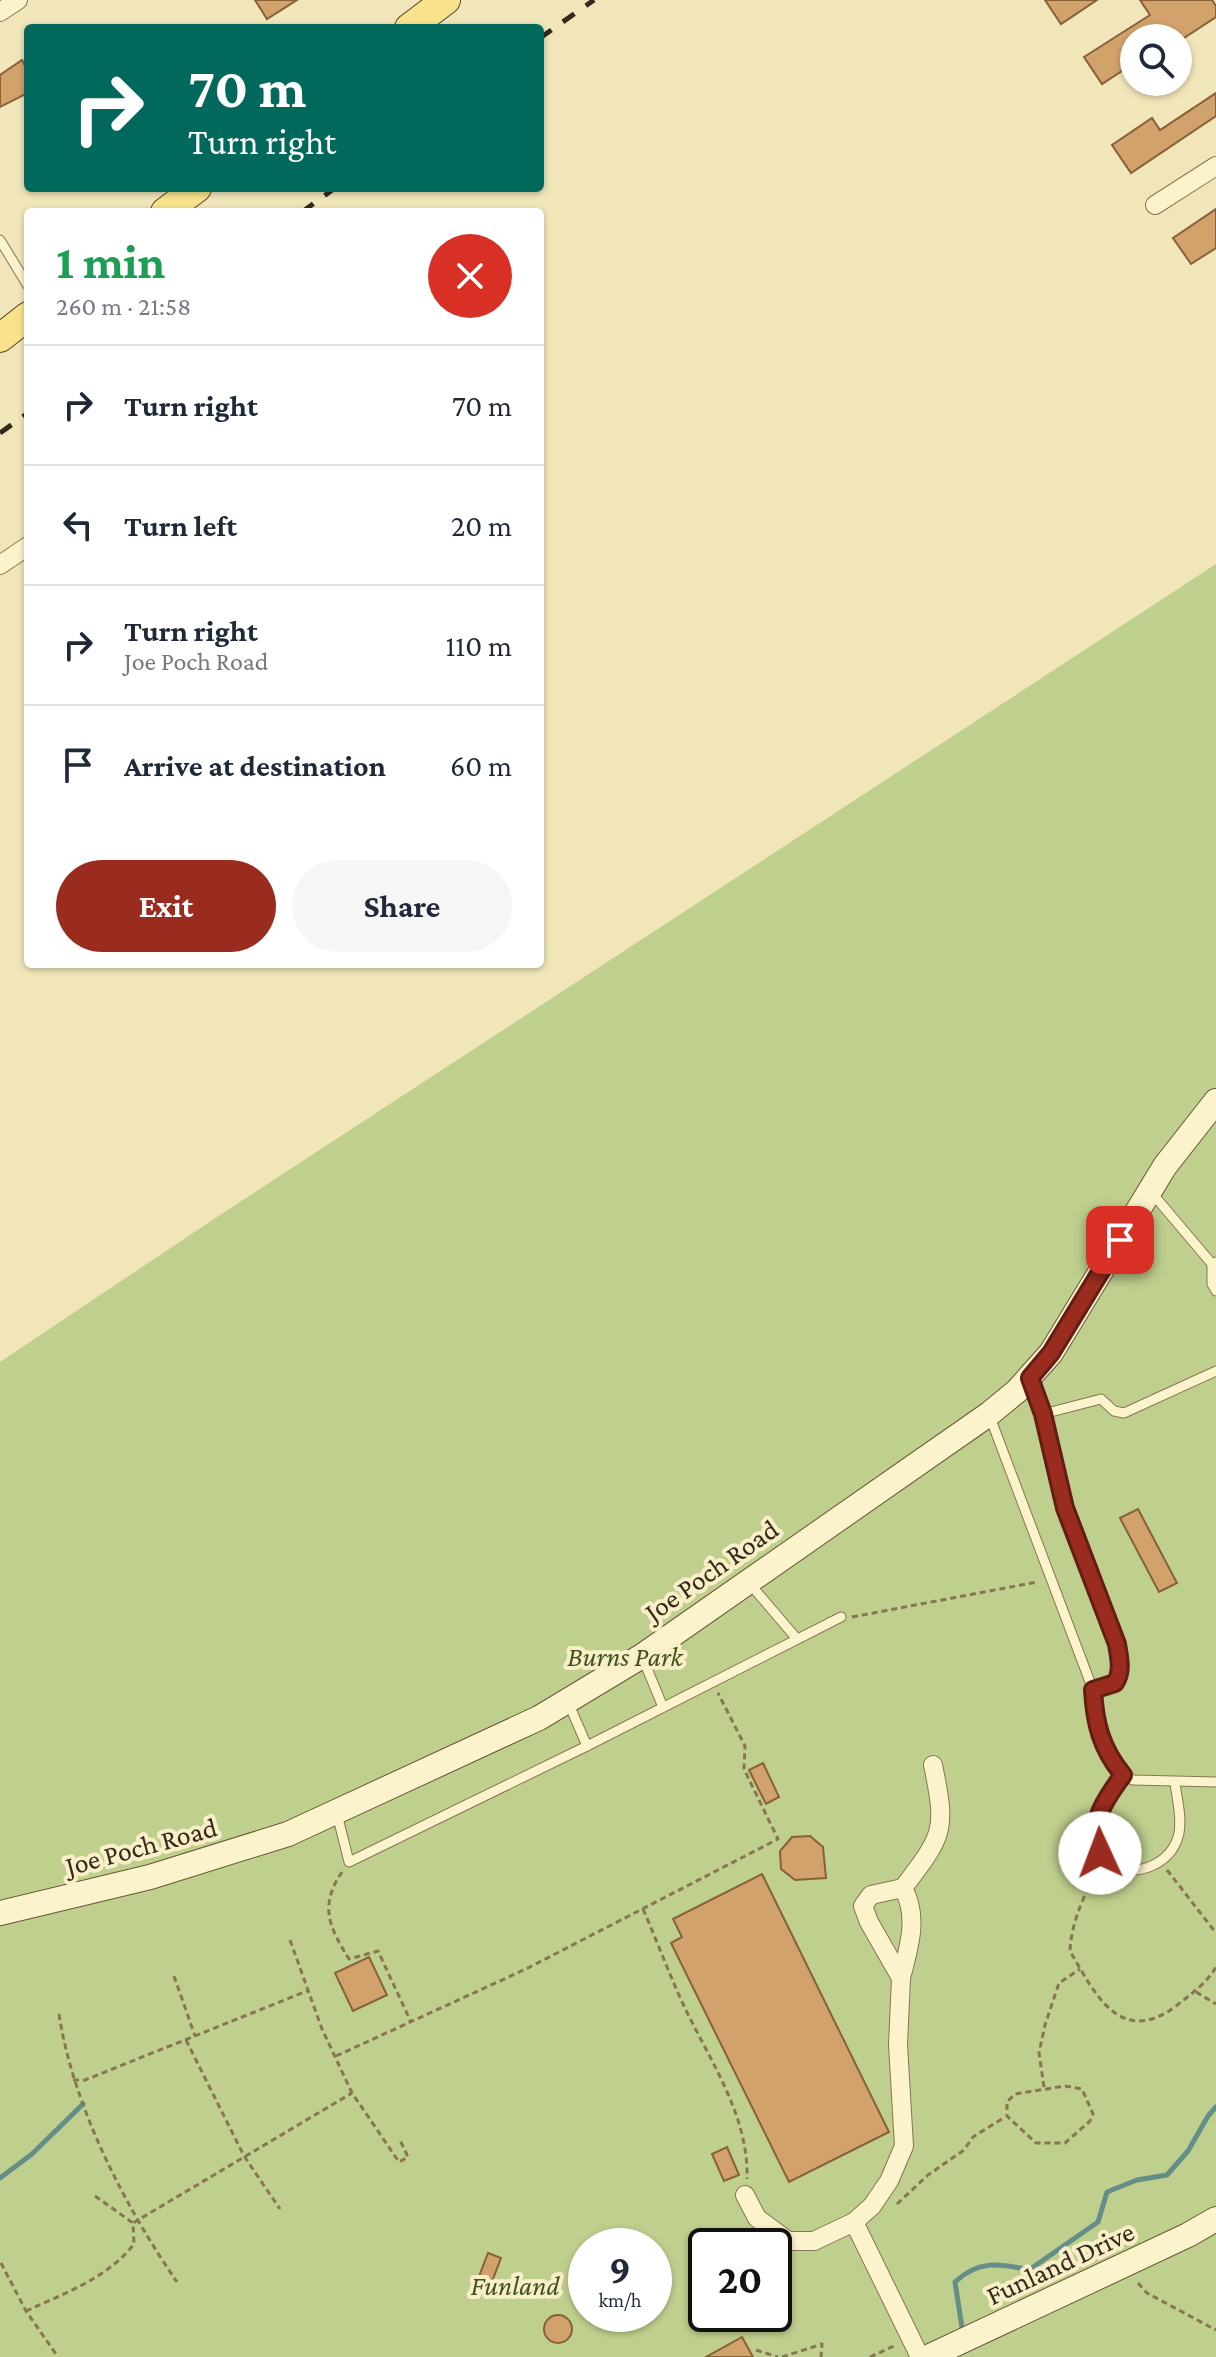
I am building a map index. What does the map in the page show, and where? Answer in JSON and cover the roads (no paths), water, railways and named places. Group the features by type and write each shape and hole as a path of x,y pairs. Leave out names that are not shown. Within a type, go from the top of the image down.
{"main road":[{"path":"414,24 446,0"},
{"path":"170,208 192,192"},
{"path":"0,338 24,319"}],"street":[{"path":"0,12 18,0"},
{"path":"1155,205 1216,166"},
{"path":"0,565 24,549"},
{"name":"Joe Poch Road","path":"0,1913 234,1853 337,1814 568,1702 642,1656 989,1414 1030,1378 1051,1353 1150,1191 1196,1123 1216,1101"},
{"path":"901,1978 863,1906 871,1895 903,1888 939,1838 940,1800 933,1765"},
{"path":"745,2195 757,2218 788,2241 814,2241 854,2222 872,2206 889,2181 904,2146 898,2045 901,1978 909,1947 912,1916 903,1888"},
{"name":"Funland Drive","path":"928,2357 1216,2219"},
{"path":"854,2222 920,2357"}],"lane":[{"path":"0,240 24,279"},
{"path":"1150,1191 1214,1263 1212,1284 1216,1291"},
{"path":"1043,1414 1101,1399 1114,1411 1124,1413 1216,1371"},
{"path":"1030,1378 1043,1414 1065,1508 1118,1654 1119,1676 1115,1683 1093,1690"},
{"path":"989,1414 1093,1690 1094,1716 1101,1743 1123,1775 1145,1783 1216,1782"},
{"path":"747,1580 797,1639"},
{"path":"337,1814 349,1862 841,1617"},
{"path":"642,1656 663,1707"},
{"path":"568,1702 587,1746"},
{"path":"1123,1775 1097,1818 1096,1845 1105,1859 1133,1871 1160,1860 1179,1835 1175,1783"}],"waterway":[{"path":"0,2178 32,2154 83,2104"},
{"path":"963,2334 955,2282 972,2270 990,2265 1029,2270 1098,2222 1107,2192 1137,2180 1167,2175 1188,2151 1216,2107"}],"railway":[{"path":"544,35 594,0"},
{"path":"308,208 330,192"},
{"path":"0,433 24,416"}],"park label":[{"name":"Burns Park","path":"625,1656"},
{"name":"Funland","path":"515,2285"}]}
